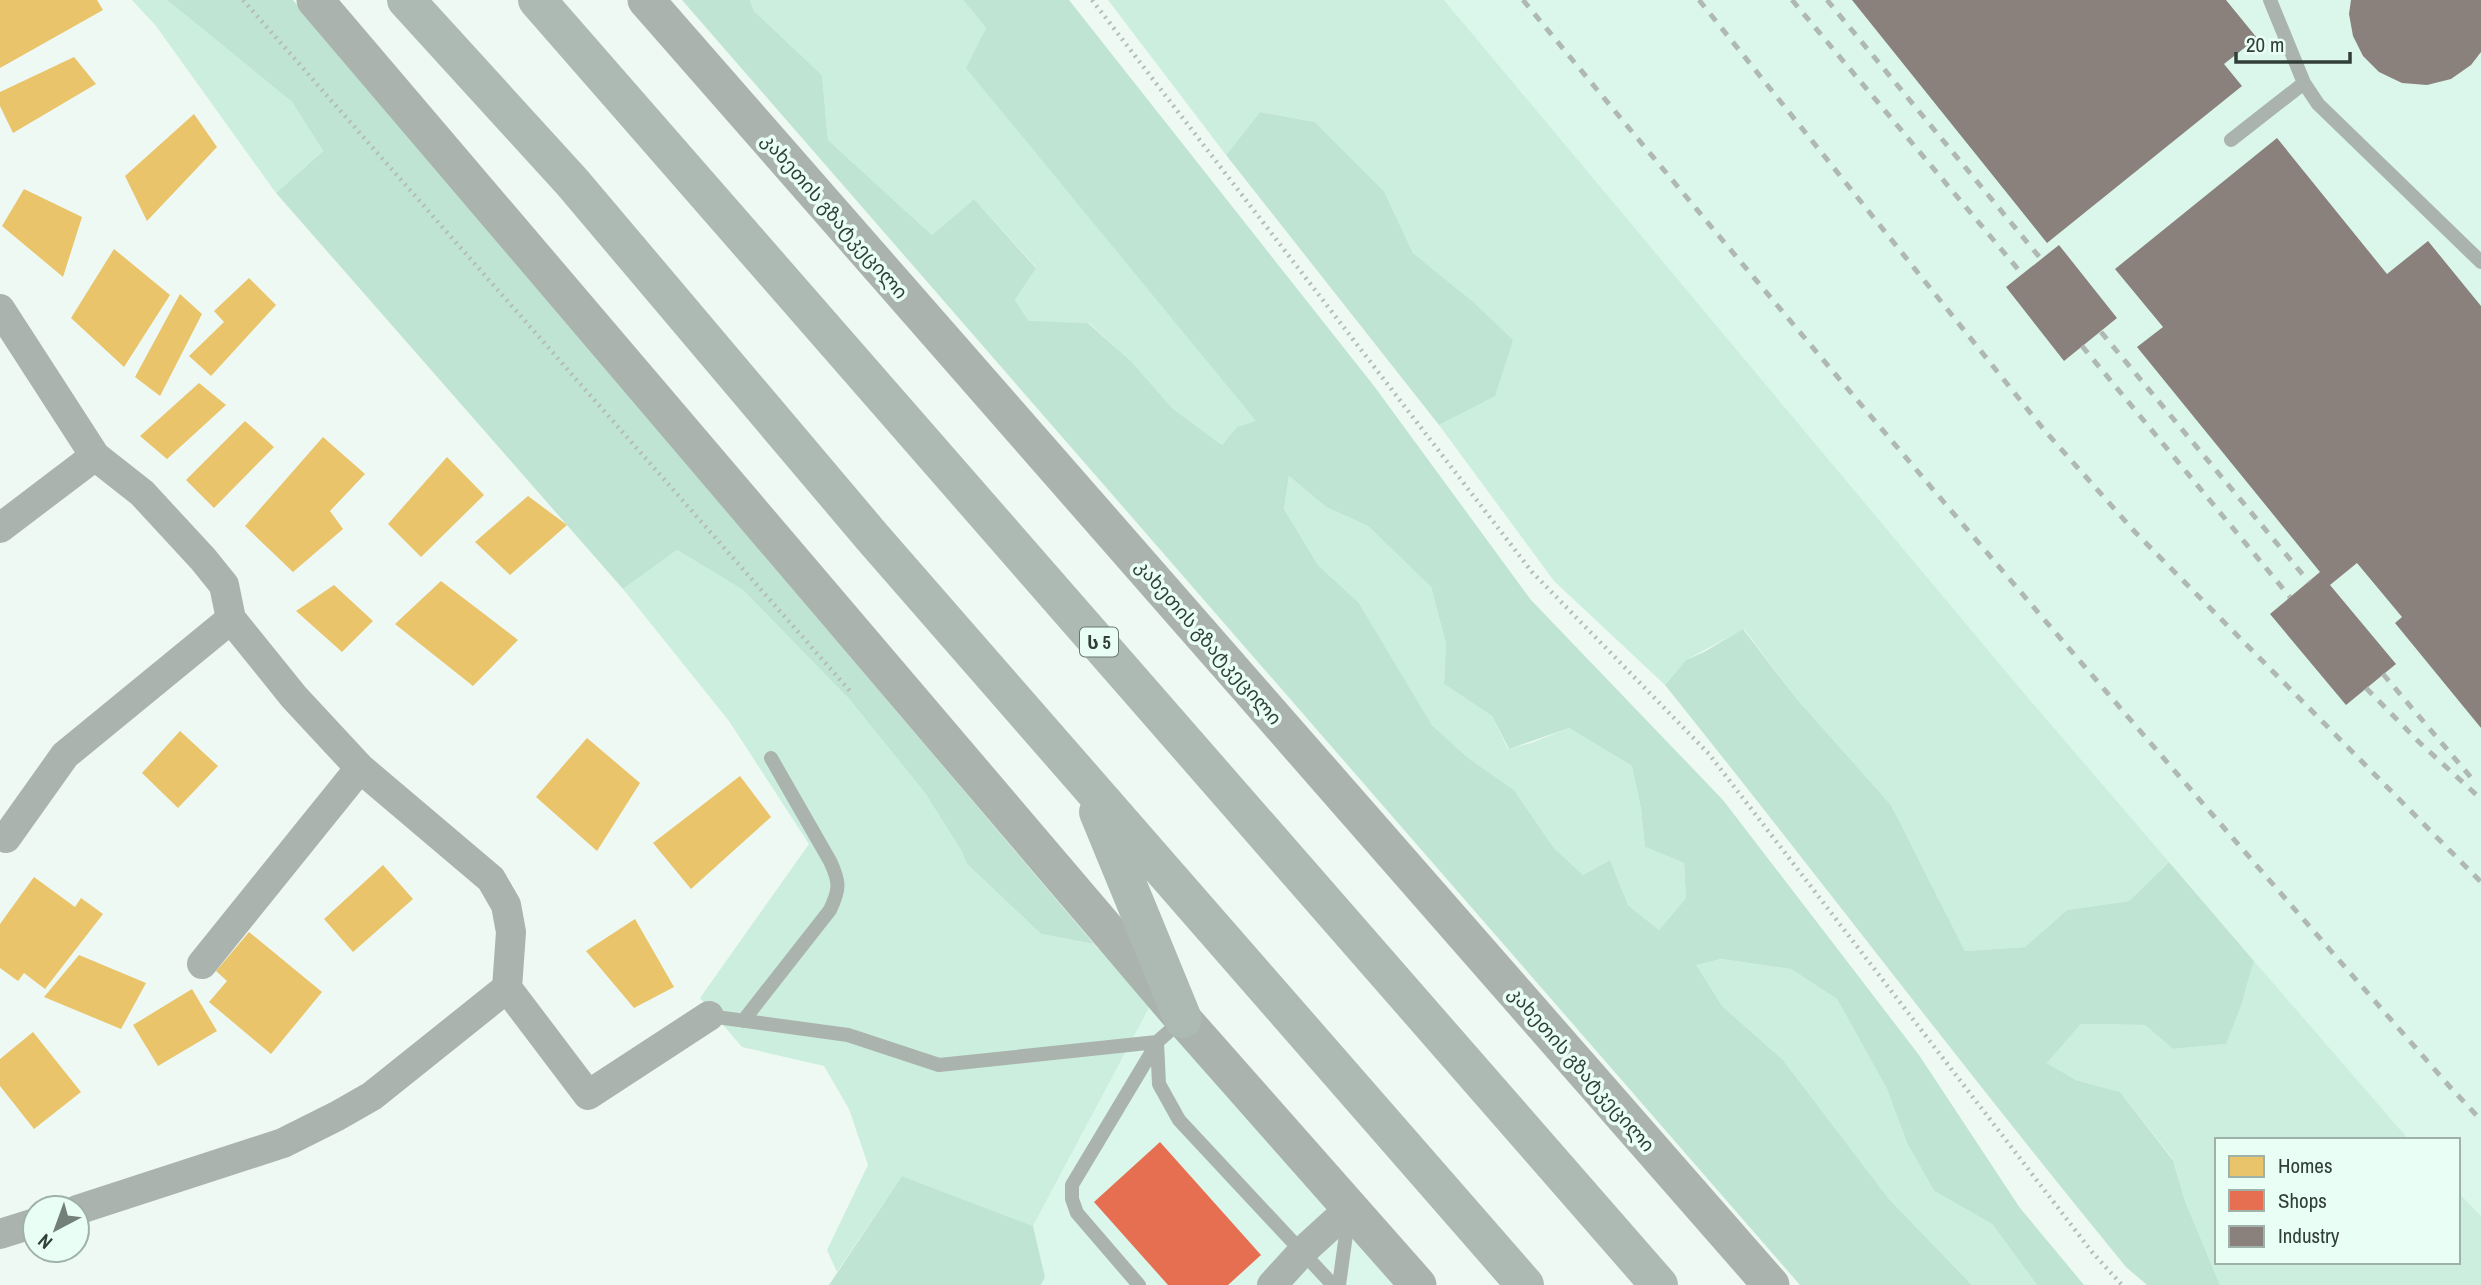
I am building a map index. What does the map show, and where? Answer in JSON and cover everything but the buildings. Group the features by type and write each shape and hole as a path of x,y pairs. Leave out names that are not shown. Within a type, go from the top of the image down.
{"highway":[{"path":"407,0 572,182 873,538 1525,1285"},
{"name":"ს 5","path":"537,0 1659,1285"},
{"path":"1086,784 1170,1031"}],"street":[{"path":"315,0 1170,1031 1350,1209 1418,1285"},
{"name":"კახეთის გზატკეცილი","path":"646,0 1771,1285"},
{"path":"0,309 95,456 142,493 203,559 224,585 231,619 294,698 360,768 491,879 506,905 511,932 508,988 588,1095 709,1016"},
{"path":"0,528 95,456"},
{"path":"6,838 65,755 231,619"},
{"path":"202,964 360,768"},
{"path":"91,1205 282,1143 337,1116 372,1096 508,988"},
{"path":"1272,1285 1303,1251 1350,1209"},
{"path":"0,1234 21,1227"}],"lane":[{"path":"2270,0 2304,83 2319,104 2481,262"},
{"path":"2231,140 2304,83"},
{"path":"743,1021 830,910 838,893 837,875 771,758"},
{"path":"709,1016 848,1035 939,1065 1170,1031"},
{"path":"1170,1031 1159,1084 1179,1120 1333,1285"},
{"path":"1139,1285 1077,1213 1072,1199 1072,1185 1170,1031"},
{"path":"1339,1285 1350,1209"}],"path":[{"path":"243,0 854,696"},
{"path":"1092,0 1532,572 1709,754 2092,1252 2122,1285"}],"shaded area":[{"path":"132,0 167,0 292,102 323,151 276,193 156,26"},
{"path":"167,0 293,0 1094,944 1041,934 967,864 925,793 850,700 743,590 677,550 623,589 276,193 323,151 292,102"},
{"path":"682,0 750,0 754,11 822,75 828,140 932,235 974,199 1036,268 1015,300 1029,321 1088,323 1131,361 1172,408 1222,445 1237,427 1256,421 966,68 986,28 963,0 1069,0 1374,386 1531,600 1723,800 1919,1055 2020,1208 2084,1285 2037,1285 1992,1224 1934,1191 1907,1143 1887,1089 1837,999 1791,969 1721,959 1696,965 1722,1006 1783,1060 1889,1199 1972,1285 1800,1285","holes":["1289,476 1326,507 1368,526 1431,587 1446,644 1444,684 1492,716 1509,749 1569,728 1632,766 1645,847 1684,863 1686,898 1659,930 1628,905 1610,860 1583,875 1554,848 1514,790 1467,757 1432,725 1359,603 1318,565 1284,509"]},
{"path":"750,0 963,0 986,28 967,68 1257,422 1237,427 1222,445 1172,408 1131,361 1089,323 1030,322 1015,300 1036,267 974,199 932,235 828,140 822,75 754,11"},
{"path":"1108,0 1444,0 2018,686 2169,862 2129,901 2067,910 2025,947 1965,951 1891,805 1796,698 1744,629 1686,660 1665,685 1554,581 1439,425 1459,414 1471,300 1413,253 1384,191 1315,122 1260,112 1226,155"},
{"path":"1444,0 2481,0 2481,1216 2460,1194 2460,1138 2407,1138 2398,1129 2018,686"},
{"path":"1260,112 1315,122 1384,191 1413,253 1471,300 1513,340 1495,396 1439,425 1226,155"},
{"path":"1289,476 1326,507 1368,526 1431,587 1446,644 1444,684 1492,716 1508,749 1569,728 1632,766 1645,847 1684,863 1686,898 1659,930 1628,905 1610,860 1583,875 1554,848 1514,790 1467,757 1432,725 1359,603 1318,565 1284,509"},
{"path":"677,550 743,590 850,700 925,793 967,864 1041,934 1094,944 1150,1006 1033,1226 902,1176 837,1272 827,1250 868,1165 849,1109 824,1066 742,1047 700,998 809,844 729,721 623,589"},
{"path":"1743,629 1796,698 1891,805 1965,951 2025,947 2067,910 2129,901 2169,862 2254,961 2226,1044 2173,1049 2145,1025 2081,1024 2047,1063 2076,1080 2120,1092 2173,1160 2185,1201 2220,1285 2147,1285 2126,1267 1665,685 1686,660"},
{"path":"1721,959 1791,969 1837,999 1887,1089 1907,1143 1934,1191 1992,1224 2037,1285 1972,1285 1889,1199 1783,1060 1722,1006 1695,965"},
{"path":"2254,961 2407,1138 2215,1138 2215,1264 2460,1264 2460,1194 2481,1216 2481,1285 2220,1285 2185,1201 2173,1159 2120,1092 2076,1080 2047,1063 2081,1024 2145,1025 2173,1049 2225,1044 2241,1006"},
{"path":"1150,1006 1396,1285 1041,1285 1045,1277 1033,1226"},
{"path":"902,1176 1033,1226 1045,1277 1041,1285 829,1285"}],"railway":[{"path":"1523,0 1982,547 2332,953 2481,1120"},
{"path":"1699,0 2045,431 2135,532 2481,882"},
{"path":"1792,0 2022,274"},
{"path":"1827,0 2041,259"},
{"path":"2101,332 2309,582"},
{"path":"2082,346 2290,597"},
{"path":"2383,674 2474,781"},
{"path":"2366,688 2481,799"}]}
